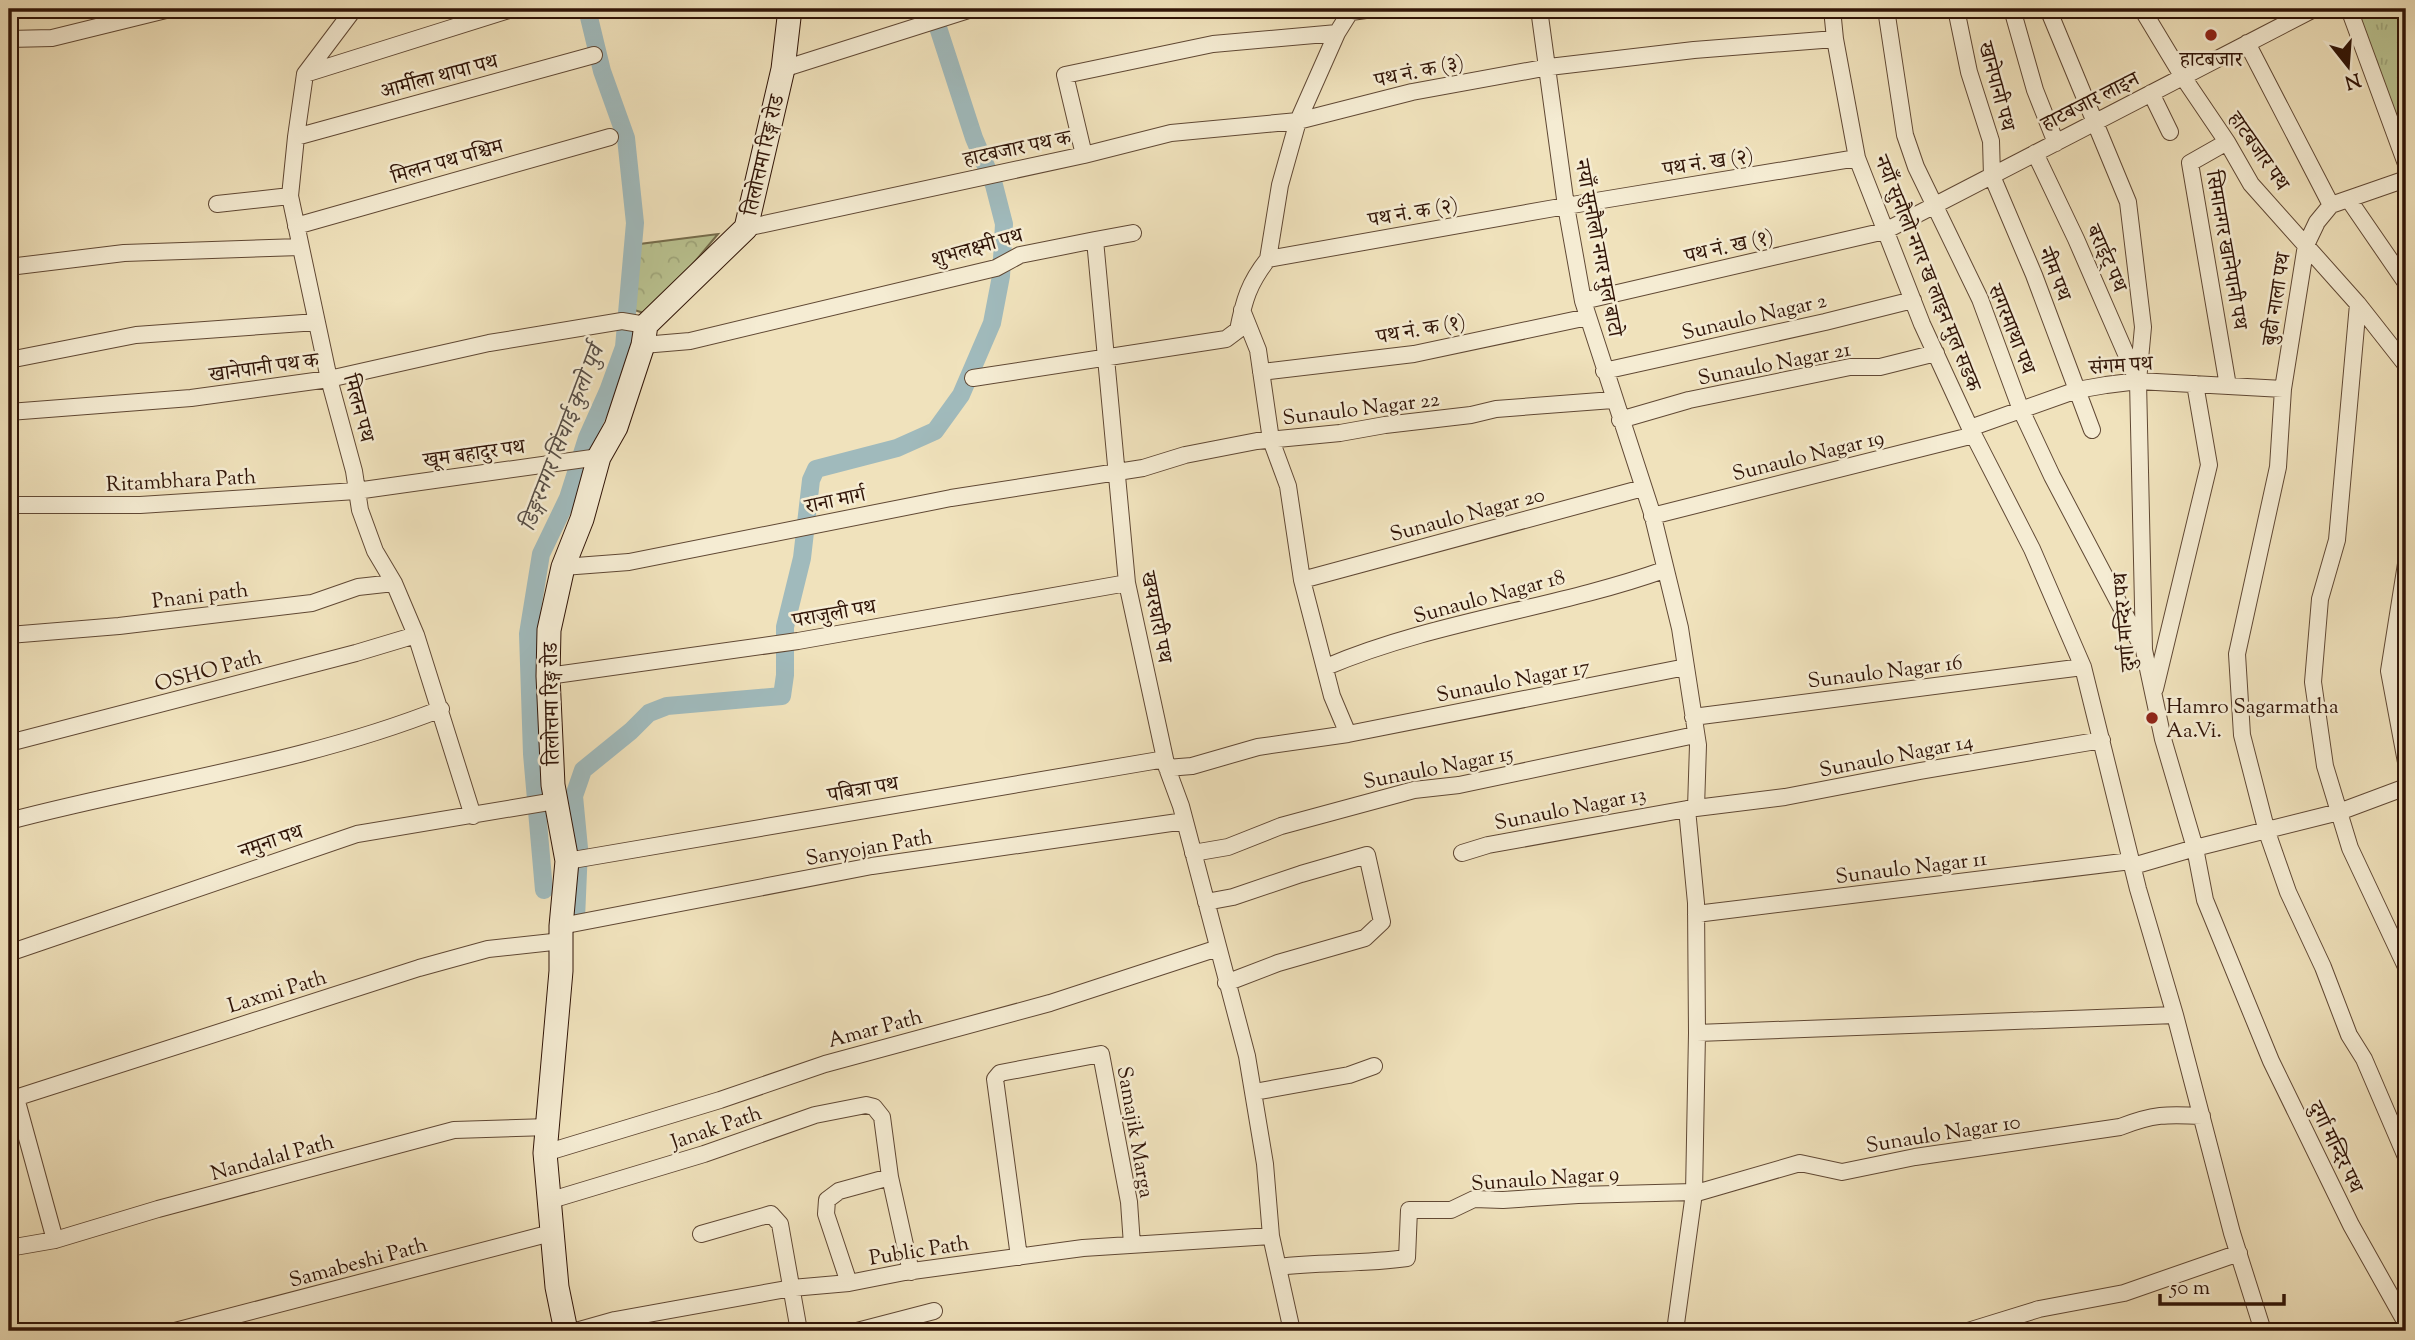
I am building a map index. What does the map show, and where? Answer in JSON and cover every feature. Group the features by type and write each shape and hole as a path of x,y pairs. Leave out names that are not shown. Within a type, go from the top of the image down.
{"street":[{"path":"9,39 52,38 170,9"},
{"name":"मिलन पथ","path":"354,9 305,74 290,196 329,379 354,471 360,510 375,551 394,583 416,635 474,816"},
{"path":"305,74 512,9"},
{"name":"तिलोत्तमा रिङ्ग रोड","path":"566,1331 551,1233 545,1153 568,861 554,801 548,676 549,630 563,567 582,519 598,458 616,427 644,335 746,228 783,69 790,9"},
{"path":"783,69 972,9"},
{"path":"973,378 1226,338 1238,330 1246,292 1269,259 1280,185 1298,121 1337,33 1351,10 1373,9"},
{"name":"नयाँ सुनौलो नगर मुल बाटो","path":"1539,9 1566,206 1586,309 1652,516 1680,628 1698,745 1692,809 1697,1033 1694,1193 1675,1331"},
{"name":"नयाँ सुनौलो नगर ख लाइन मुल सडक","path":"1832,9 1857,158 1936,353 1972,432 2032,549 2083,667 2132,864 2263,1331"},
{"name":"सगरमाथा पथ","path":"1886,9 1905,135 1916,167 1980,299 2021,410 2052,476 2144,650"},
{"name":"खानेपानी पथ","path":"1956,9 1969,72 1992,141 1992,176"},
{"path":"2012,9 2035,90 2056,143"},
{"name":"दुर्गा मन्दिर पथ","path":"2048,9 2128,202 2143,327 2138,382 2140,572 2144,650 2163,739 2194,848 2205,900 2271,1061 2351,1225 2406,1323"},
{"name":"हाटबजार पथ","path":"2142,9 2251,184 2306,245"},
{"name":"हाटबजार लाइन","path":"1885,231 2314,9"},
{"path":"2349,9 2406,164"},
{"path":"1084,155 1065,75 1213,44 1337,33"},
{"name":"पथ नं. क (३)","path":"1298,121 1412,92 1549,67 1694,50 1835,38"},
{"path":"2247,43 2331,205"},
{"name":"आर्मीला थापा पथ","path":"296,137 594,55"},
{"path":"2151,93 2170,132"},
{"name":"हाटबजार पथ क","path":"746,228 1084,155 1171,133 1298,121"},
{"name":"मिलन पथ पश्चिम","path":"296,226 610,137"},
{"name":"सिमानगर खानेपानी पथ","path":"2227,142 2190,163 2228,386"},
{"name":"बराईट् पथ","path":"2035,153 2076,239 2138,382"},
{"name":"पथ नं. ख (२)","path":"1566,206 1857,158"},
{"name":"नीम पथ","path":"1992,176 2034,275 2092,430"},
{"path":"2306,245 2317,222 2331,205 2406,179"},
{"path":"217,204 290,196"},
{"path":"2349,200 2406,283"},
{"name":"पथ नं. क (२)","path":"1269,259 1566,206"},
{"name":"पथ नं. ख (१)","path":"1586,309 1885,231"},
{"name":"शुभलक्ष्मी पथ","path":"644,335 690,341 1001,265 1020,255 1133,233"},
{"path":"1095,240 1116,473"},
{"name":"बुढी नाला पथ","path":"2306,245 2358,304 2406,365"},
{"name":"बुढी नाला पथ","path":"2306,245 2283,389 2278,467 2237,654 2242,735 2267,832 2288,892 2323,967 2349,1035 2364,1059 2406,1157"},
{"path":"9,267 124,253 300,247"},
{"name":"Sunaulo Nagar 2","path":"1604,371 1913,300"},
{"path":"2358,304 2337,540 2320,599 2313,682 2325,766 2350,848 2406,967"},
{"name":"पथ नं. क (१)","path":"1261,372 1414,354 1586,309"},
{"path":"1242,310 1258,350 1271,440 1288,486 1303,580 1332,696 1348,734"},
{"name":"खानेपानी पथ क","path":"9,412 191,398 329,379 489,343 622,321 644,335"},
{"path":"9,360 136,335 317,322"},
{"name":"Sunaulo Nagar 21","path":"1620,420 1689,400 1850,367 1880,367 1936,353"},
{"name":"संगम पथ","path":"1972,432 2021,410 2077,390 2138,382 2283,389"},
{"path":"2154,695 2209,465 2195,384"},
{"name":"Sunaulo Nagar 22","path":"1116,473 1185,455 1271,440 1444,419 1496,409 1614,400"},
{"name":"Sunaulo Nagar 19","path":"1652,516 1972,432"},
{"name":"खूम बहादुर पथ","path":"356,491 598,458"},
{"name":"राना मार्ग","path":"563,567 629,562 951,498 1116,473"},
{"name":"खयरघारी पथ","path":"1116,473 1127,583 1166,763 1185,821 1247,1055 1265,1164 1271,1236 1292,1331"},
{"name":"Sunaulo Nagar 20","path":"1303,580 1643,488"},
{"name":"Ritambhara Path","path":"9,505 140,505 356,491"},
{"path":"2406,564 2389,671 2406,762"},
{"name":"Sunaulo Nagar 18","path":"1326,667 1374,649 1631,582 1664,570"},
{"name":"Pnani path","path":"9,635 119,626 313,603 358,587 394,583"},
{"name":"पराजुली पथ","path":"548,676 798,641 1127,583"},
{"name":"OSHO Path","path":"9,743 416,635"},
{"name":"Sunaulo Nagar 17","path":"1166,763 1192,766 1258,747 1348,734 1686,667"},
{"name":"Sunaulo Nagar 16","path":"1693,717 2083,667"},
{"path":"9,821 84,801 257,765 391,729 441,709"},
{"name":"Sunaulo Nagar 15","path":"1193,853 1228,847 1282,826 1415,790 1459,785 1695,735"},
{"name":"Sunaulo Nagar 14","path":"1692,809 1737,801 1785,797 2102,740"},
{"name":"पबित्रा पथ","path":"568,861 1166,763"},
{"name":"Sunaulo Nagar 11","path":"1696,914 2132,864 2267,832 2339,812 2406,788"},
{"name":"नमुना पथ","path":"9,953 357,834 554,801"},
{"name":"Sunaulo Nagar 13","path":"1462,853 1488,845 1692,809"},
{"name":"Sanyojan Path","path":"562,933 872,866 1185,821"},
{"path":"1206,902 1233,897 1367,855 1382,922 1364,938 1278,963 1226,983"},
{"name":"Laxmi Path","path":"12,1099 418,968 562,933"},
{"name":"Amar Path","path":"545,1153 720,1100 825,1064 1050,1003 1218,948"},
{"path":"1697,1033 2175,1014"},
{"name":"Samajik Marga","path":"1019,1257 995,1079 1000,1073 1101,1054 1129,1202 1132,1245"},
{"path":"1254,1092 1349,1074 1374,1066"},
{"path":"12,1099 55,1240"},
{"name":"Janak Path","path":"548,1201 704,1154 815,1115 866,1105 874,1107 882,1117 890,1177"},
{"name":"Sunaulo Nagar 10","path":"1694,1193 1800,1163 1842,1172 1915,1157 2120,1126 2148,1116 2202,1116"},
{"name":"Nandalal Path","path":"9,1248 55,1240 158,1209 454,1130 549,1127"},
{"path":"849,1283 826,1214 827,1200 839,1191 890,1177 911,1272"},
{"name":"Sunaulo Nagar 9","path":"1278,1267 1314,1262 1373,1263 1407,1258 1409,1210 1451,1210 1474,1199 1694,1193"},
{"path":"701,1234 771,1214 780,1224 799,1331"},
{"name":"Samabeshi Path","path":"175,1331 551,1233"},
{"name":"Public Path","path":"576,1331 615,1320 792,1288 849,1283 1083,1248 1271,1236"},
{"path":"1968,1331 2039,1309 2124,1293 2239,1253"},
{"path":"857,1331 934,1311"}],"green space":[{"path":"2349,9 2406,9 2406,164"},
{"path":"718,234 650,315 628,308 632,245"}],"waterway":[{"name":"डिङ्गरनगर सिंचाई कुलो पुर्व","path":"544,890 532,754 528,634 541,554 568,498 587,438 624,347 635,223 626,138 602,71 587,9"},
{"path":"576,919 579,848 574,796 583,770 649,713 667,706 782,696 785,627 802,558 811,480 816,469 897,448 935,431 961,395 992,323 1001,276 1004,224 994,185 974,138 932,9"}],"place":[{"name":"हाटबजार","path":"2211,35"},
{"name":"Hamro Sagarmatha Aa.Vi.","path":"2152,718"}]}
